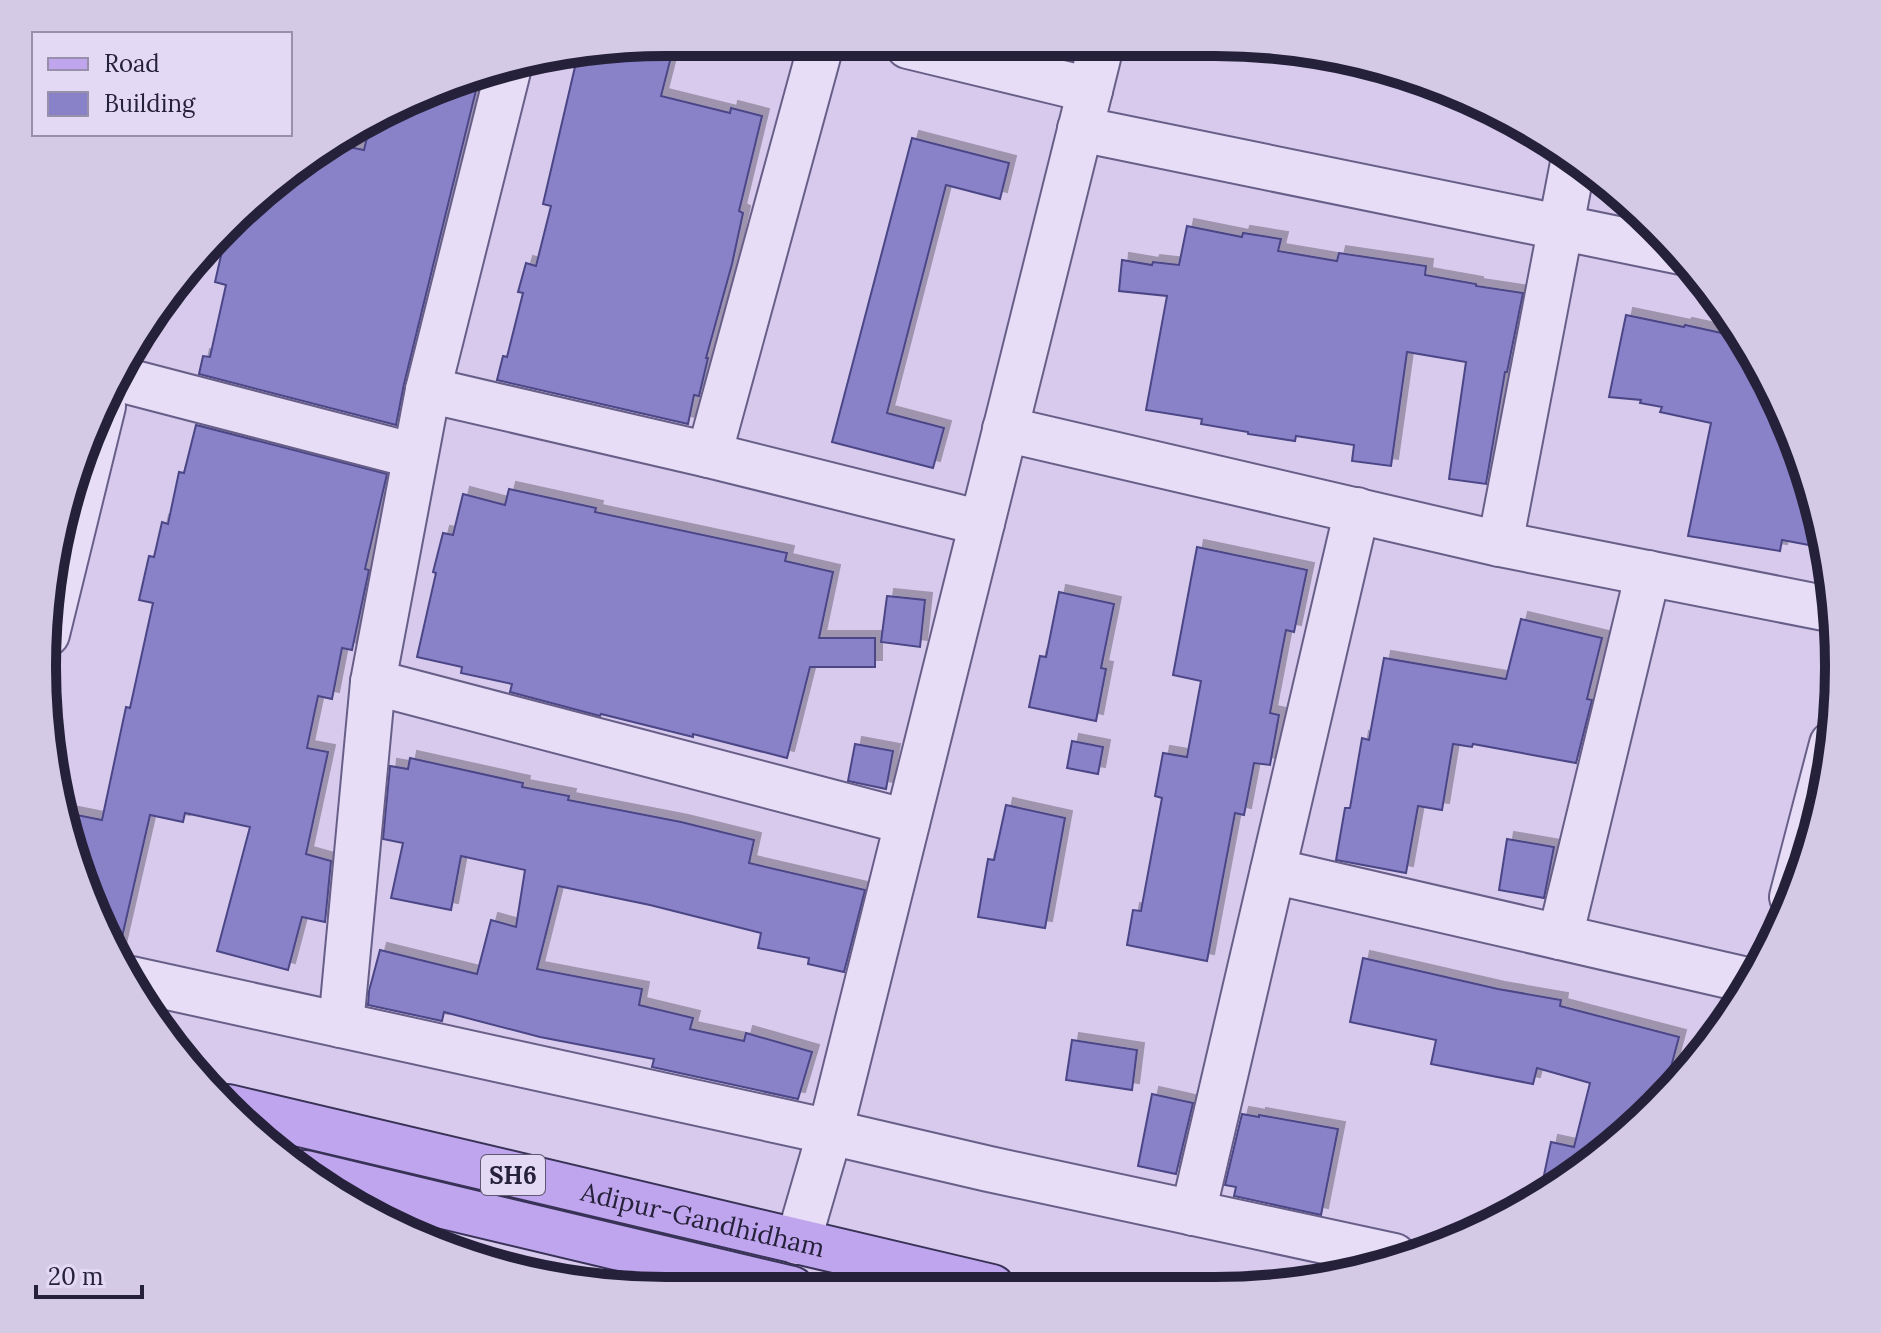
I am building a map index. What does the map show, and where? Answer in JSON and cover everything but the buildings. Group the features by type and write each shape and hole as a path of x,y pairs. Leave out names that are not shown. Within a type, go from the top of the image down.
{"main road":[{"name":"Adipur-Gandhidham","path":"250,1112 949,1277"},
{"name":"SH6","path":"377,1203 399,1213 730,1277"}],"street":[{"path":"709,455 818,56"},
{"path":"949,56 1090,90 1561,227 1657,247"},
{"path":"341,1025 373,682 428,390 506,77"},
{"path":"798,1242 830,1132 1090,90"},
{"path":"1500,544 1571,172"},
{"path":"127,381 415,456"},
{"path":"428,390 982,523"},
{"path":"1005,429 1500,544 1822,608"},
{"path":"67,552 83,486"},
{"path":"1193,1213 1357,510"},
{"path":"1560,937 1648,573"},
{"path":"373,682 907,822"},
{"path":"1273,871 1739,978"},
{"path":"144,982 1382,1253"}]}
